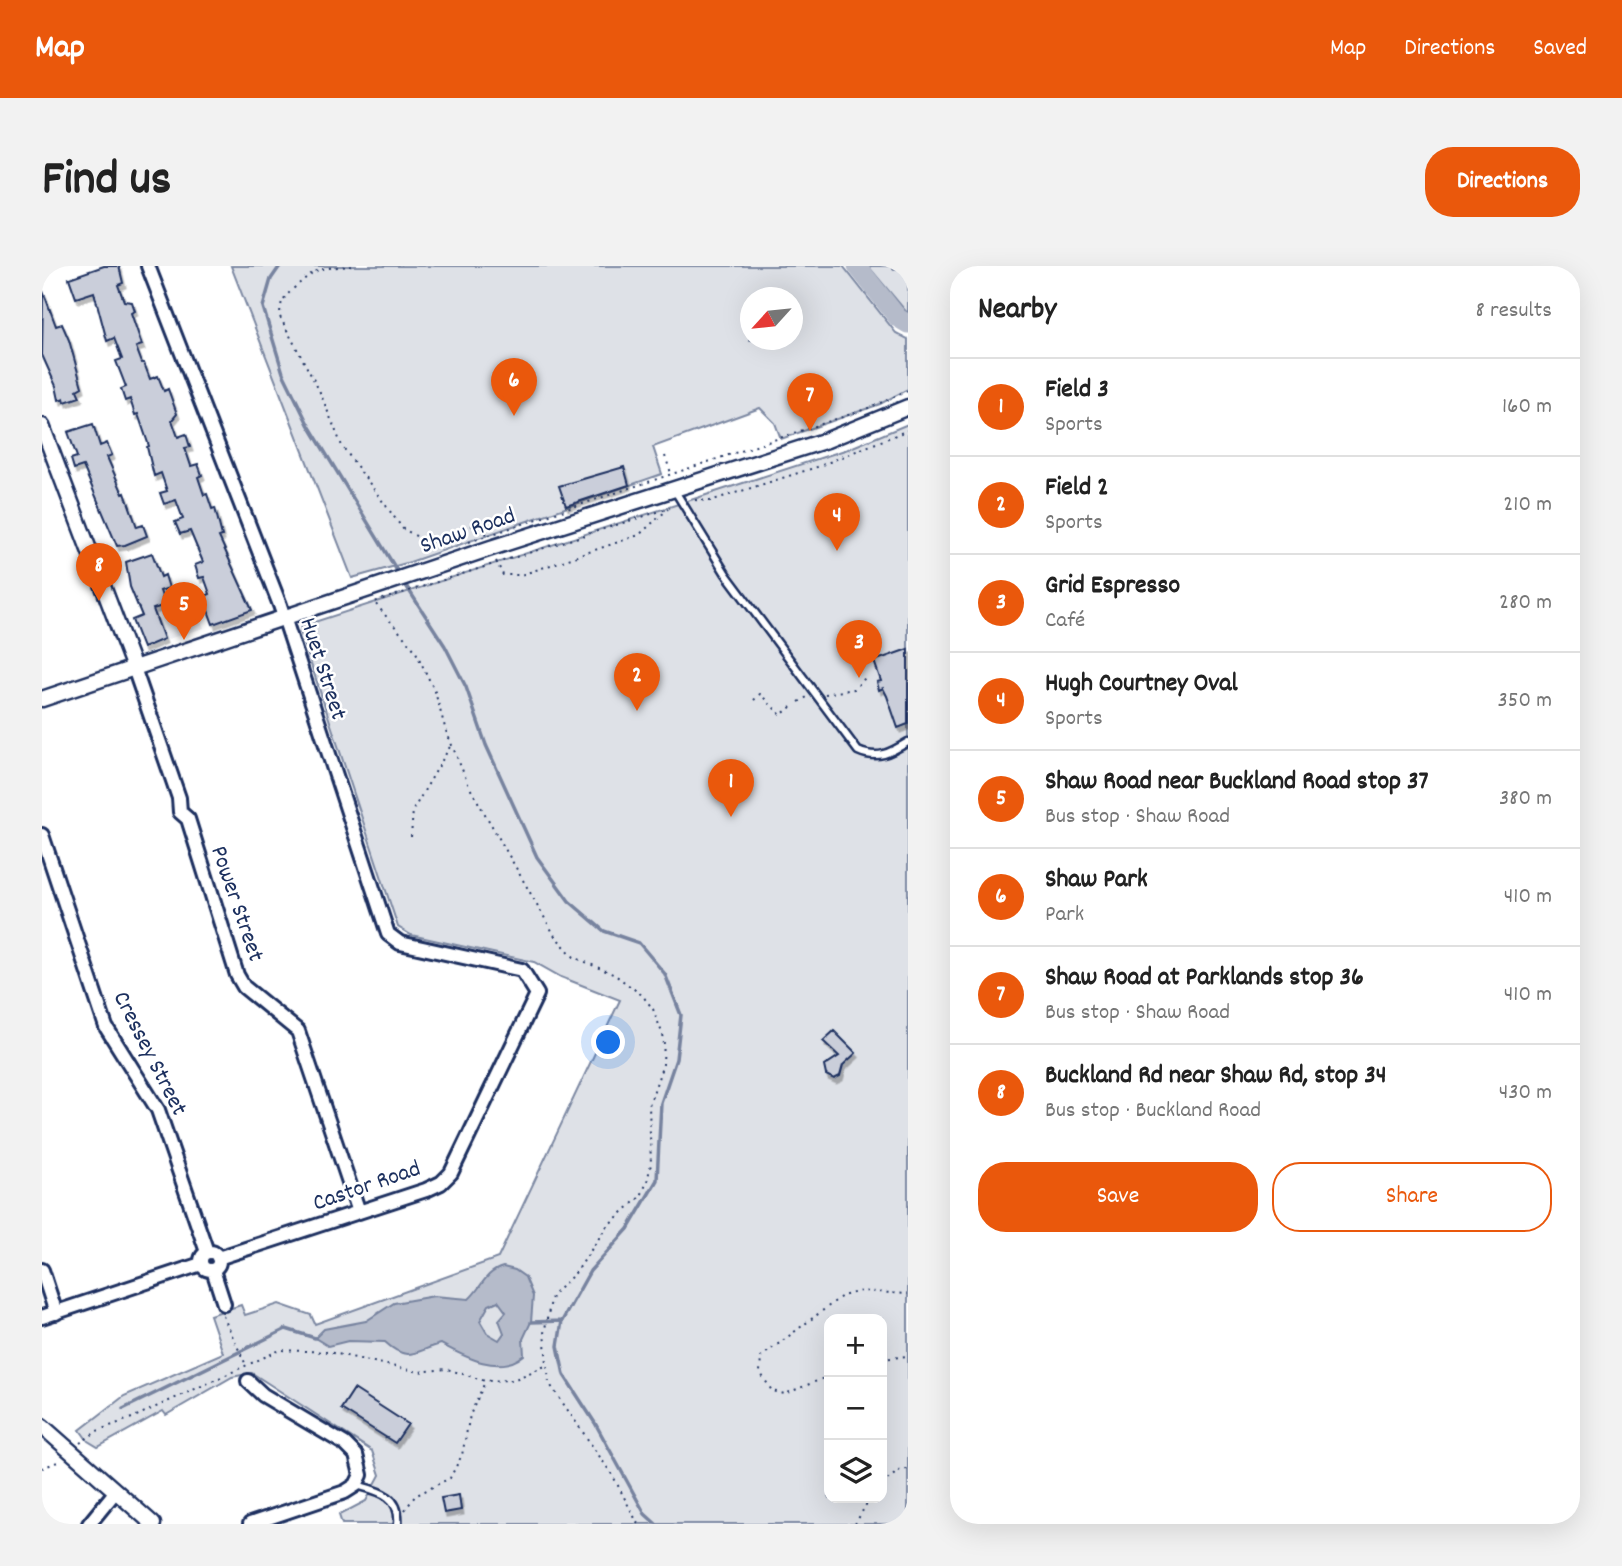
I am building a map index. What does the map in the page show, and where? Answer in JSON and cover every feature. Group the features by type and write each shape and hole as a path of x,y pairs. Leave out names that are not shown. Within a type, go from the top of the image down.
{"street":[{"name":"Huet Street","path":"148,266 284,618 390,937 400,943 522,970 536,989"},
{"name":"Shaw Road","path":"42,699 284,618 386,591 673,481 827,440 908,407"},
{"path":"42,426 134,668"},
{"name":"Power Street","path":"134,668 178,798 180,812 188,819 237,975 244,987 298,1031 359,1212"},
{"name":"Cressey Street","path":"42,835 106,1027 158,1111 223,1304"},
{"name":"Castor Road","path":"42,1317 434,1187 448,1177 535,1001 536,989"},
{"path":"42,1270 56,1313"},
{"path":"248,1381 263,1395 351,1449 361,1469 356,1485 336,1496 250,1524"},
{"path":"42,1426 153,1524"},
{"path":"89,1524 116,1491"}],"lane":[{"path":"673,481 726,574 858,751 868,756 882,756 908,742"},
{"path":"356,1485 384,1494 393,1500 398,1524"}],"path":[{"path":"352,266 310,270 283,296 280,317 307,366 342,446 403,529 429,543 453,538 478,522 489,539"},
{"path":"467,542 673,481 908,391"},
{"path":"695,500 710,501 817,467 908,430"},
{"path":"666,456 673,481"},
{"path":"496,562 503,575 521,575 639,535 670,508 496,562 430,576 386,591 374,602 415,650 435,692 469,786 555,936 574,957 615,975 642,995 653,1009 664,1038 663,1064 649,1105 651,1164 647,1182 641,1196 607,1226 577,1271 552,1296 544,1333 548,1383 613,1476 638,1524"},
{"path":"819,688 824,694 854,689 866,677"},
{"path":"754,700 760,694 780,715 791,708"},
{"path":"799,702 808,696"},
{"path":"411,837 413,810 452,744"},
{"path":"827,1377 785,1394 772,1391 760,1372 761,1357 842,1296 861,1290 908,1294"},
{"path":"223,1304 227,1329 246,1364"},
{"path":"77,1446 99,1430 132,1418 268,1353 290,1349 328,1352 419,1372 460,1371 485,1381 513,1380 545,1366"},
{"path":"887,1358 908,1356"},
{"path":"529,1364 530,1371"},
{"path":"398,1516 415,1496 450,1478 461,1455 470,1415 485,1381"},
{"path":"42,1468 65,1457"},
{"path":"887,1480 908,1469"},
{"path":"855,1524 867,1503"}],"shaded area":[{"path":"231,266 843,266 896,333 908,339 908,389 880,404 781,439 775,423 760,408 653,447 662,474 410,562 352,578"},
{"path":"868,266 892,266 893,269 908,266 908,314"},
{"path":"908,424 908,1524 342,1524 339,1515 366,1501 380,1475 372,1451 252,1373 232,1377 166,1415 163,1411 98,1447 88,1441 80,1430 124,1396 223,1353 210,1315 241,1305 245,1315 279,1304 311,1315 315,1324 498,1258 620,1000 561,977 534,962 411,935 398,927 300,631 302,626 848,449"},
{"path":"191,598 204,628 142,647 131,619"}],"water":[{"path":"503,1267 515,1270 525,1277 533,1296 531,1322 523,1339 524,1355 515,1361 504,1364 482,1362 441,1344 407,1354 393,1349 385,1342 348,1341 328,1346 315,1338 324,1329 366,1321 394,1303 434,1296 469,1299 497,1269","holes":["498,1301 506,1312 499,1320 504,1333 499,1340 487,1333 480,1321 489,1305"]}],"building":[{"path":"104,266 119,266 123,283 118,285 124,301 132,302 135,311 131,313 142,345 136,347 142,363 150,379 158,376 164,391 168,389 177,414 172,420 178,437 186,434 190,447 185,448 191,466 198,464 202,475 198,477 204,495 207,494 212,509 215,508 222,536 219,537 252,610 213,624 203,597 210,594 204,577 199,578 195,565 203,562 190,531 180,534 175,522 183,519 176,500 164,504 160,493 167,491 161,473 154,476 147,447 149,446 138,414 135,415 130,399 125,401 121,389 126,387 116,361 122,359 114,338 107,341 94,292 76,298 69,278"},
{"path":"43,291 56,326 62,324 69,340 82,387 77,390 80,397 65,402 64,398 59,400 56,386 42,355"},
{"path":"93,424 100,446 107,443 112,455 107,457 123,494 125,493 137,527 143,525 147,536 125,545 117,546 83,466 74,469 71,459 77,457 68,432"},
{"path":"624,467 629,485 566,506 559,486"},
{"path":"152,553 161,577 165,575 169,588 160,591 165,605 153,609 164,639 143,648 132,620 142,616 130,587 126,562"},
{"path":"908,649 908,724 898,728 883,688 879,690 877,682 881,681 874,661"},
{"path":"834,1031 856,1053 843,1065 840,1076 834,1079 826,1075 824,1066 839,1056 823,1041"},
{"path":"354,1389 408,1424 395,1443 341,1409"},
{"path":"459,1495 461,1510 444,1513 441,1498"}],"waterway":[{"path":"280,266 271,279 263,307 283,373 308,424 399,574"},
{"path":"857,266 898,318 908,324"},
{"path":"403,581 445,646 466,687 486,745 537,857 569,901 604,931 639,943 665,974 681,1015 676,1059 661,1103 657,1180 628,1229 590,1271 562,1321 558,1346 564,1375 595,1423 645,1514 656,1524"},
{"path":"531,1322 562,1321"},
{"path":"123,1409 286,1329 315,1338"}],"place":[{"name":"Shaw Park","path":"514,416"},
{"name":"Shaw Road at Parklands stop 36","path":"810,431"},
{"name":"Hugh Courtney Oval","path":"837,551"},
{"name":"Buckland Rd near Shaw Rd, stop 34","path":"99,601"},
{"name":"Shaw Road near Buckland Road stop 37","path":"184,640"},
{"name":"Grid Espresso","path":"859,678"},
{"name":"Field 2","path":"637,711"},
{"name":"Field 3","path":"731,817"}]}
